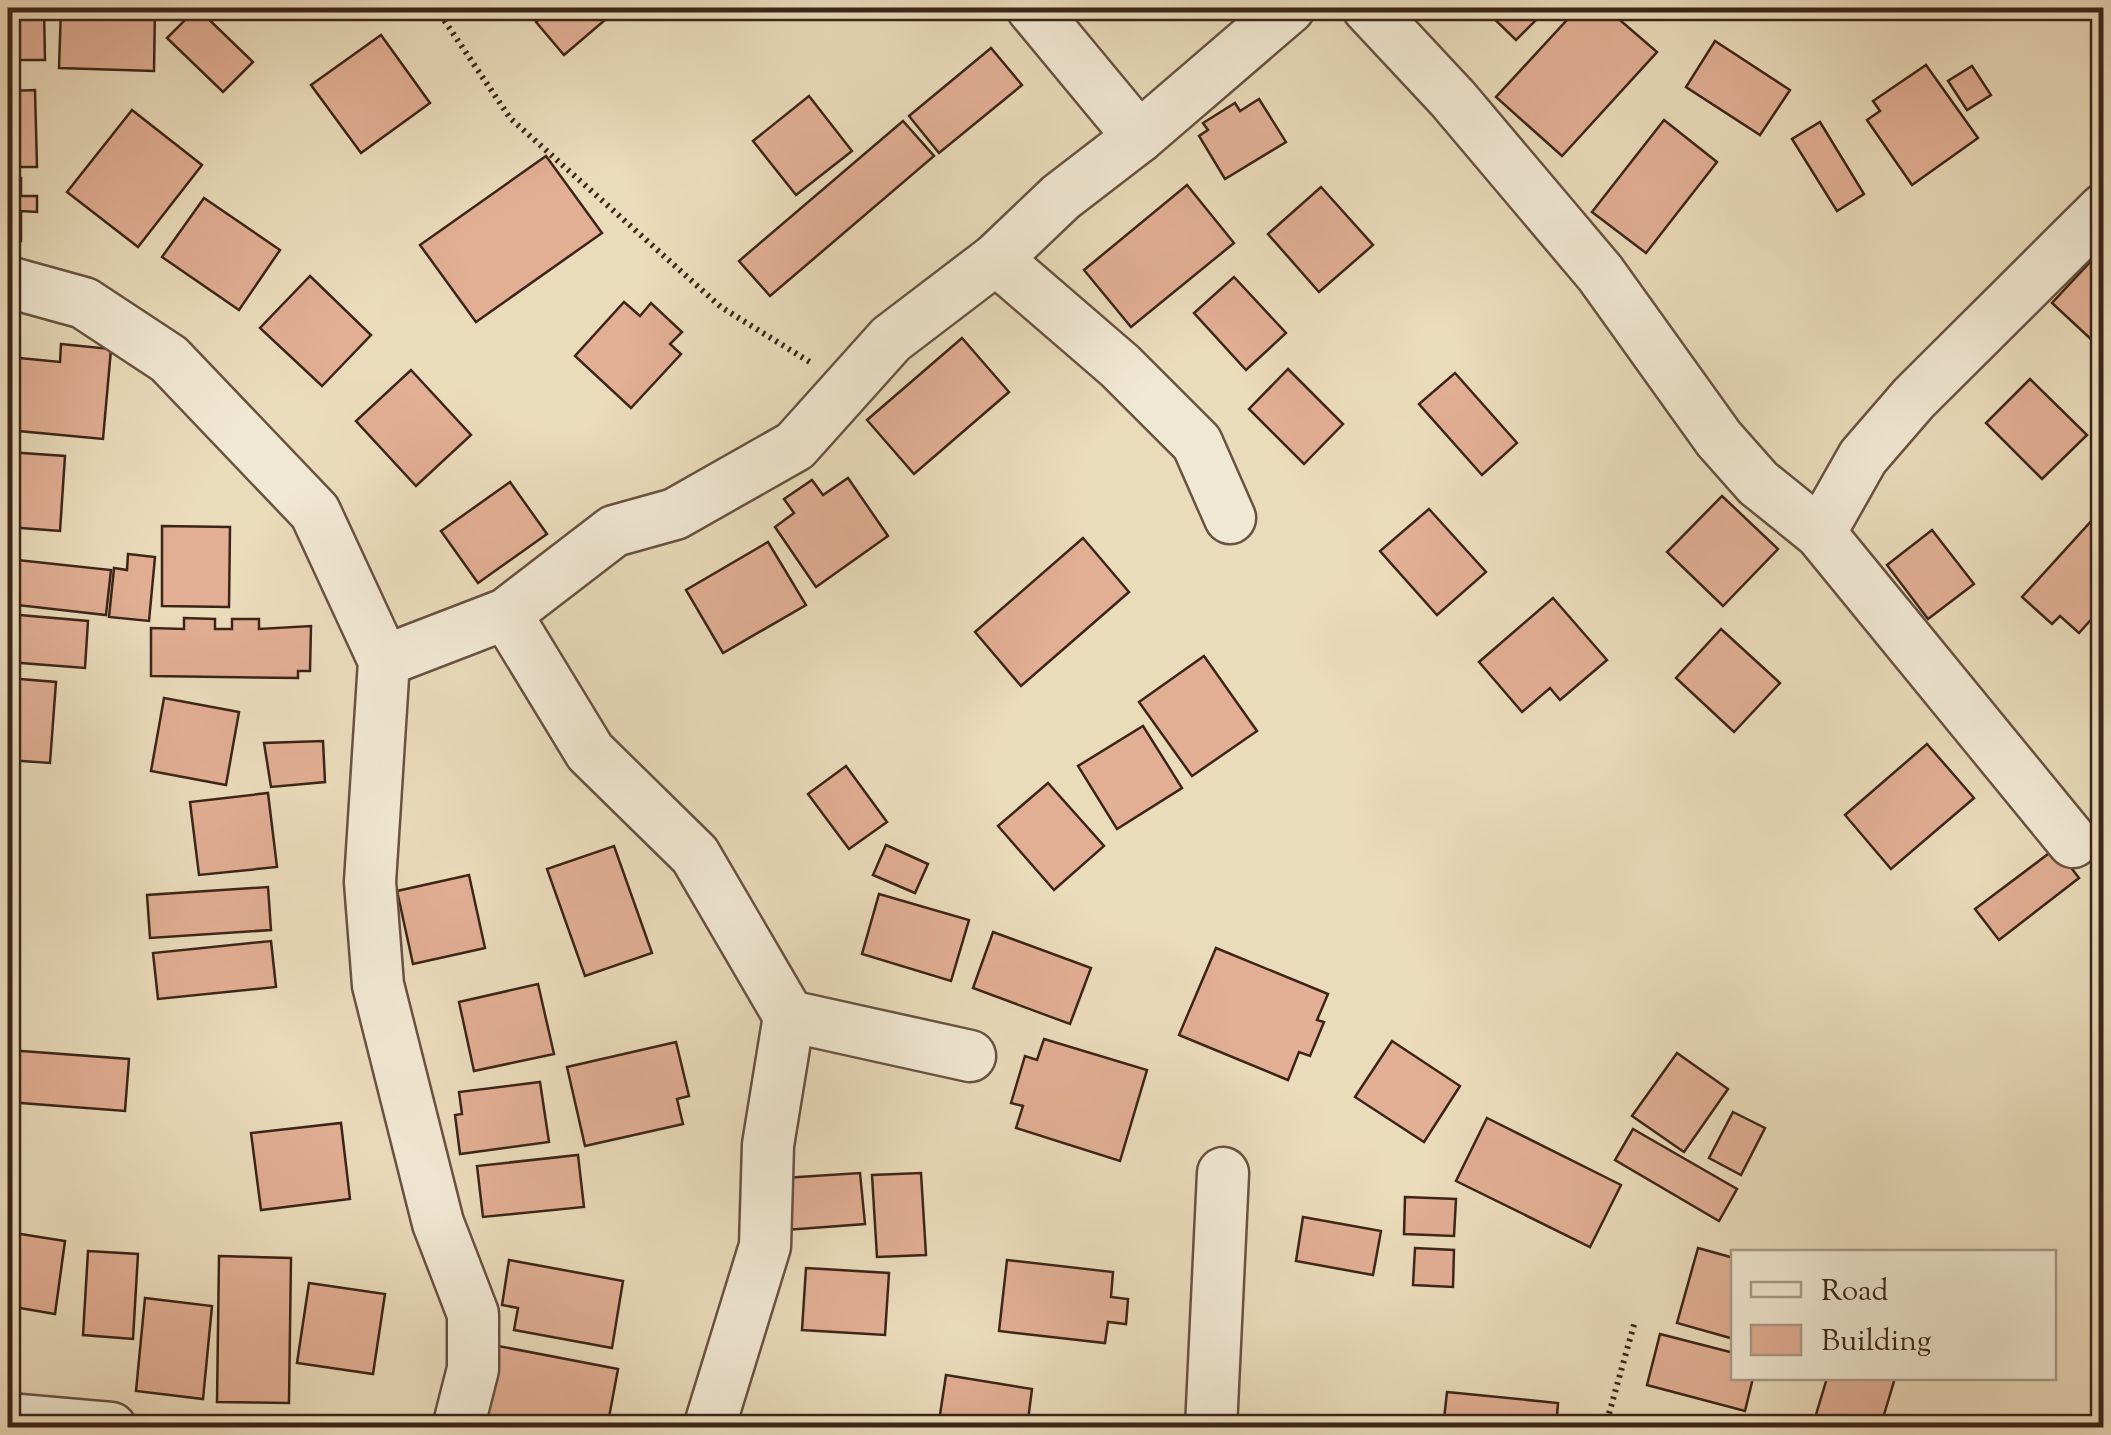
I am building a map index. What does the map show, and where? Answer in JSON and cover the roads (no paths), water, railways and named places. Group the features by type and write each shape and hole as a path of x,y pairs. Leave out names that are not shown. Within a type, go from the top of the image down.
{"street":[{"path":"1032,8 1139,137"},
{"path":"384,661 506,614 614,531 675,514 795,446 890,339 996,259 1061,197 1139,137 1289,8"},
{"path":"1368,8 1453,99 1600,273 1719,440 1758,483 1820,533 2073,842"},
{"path":"1820,533 1863,457 1914,398 2104,209"},
{"path":"996,259 1120,366 1197,443 1230,518"},
{"path":"8,282 84,303 170,359 315,512 384,661 370,882 378,985 438,1222 473,1314 473,1369 458,1428"},
{"path":"506,614 590,752 695,855 789,1016 768,1145 765,1246 709,1428"},
{"path":"789,1016 970,1056"},
{"path":"1211,1428 1223,1173"},
{"path":"8,1419 111,1428"}]}
